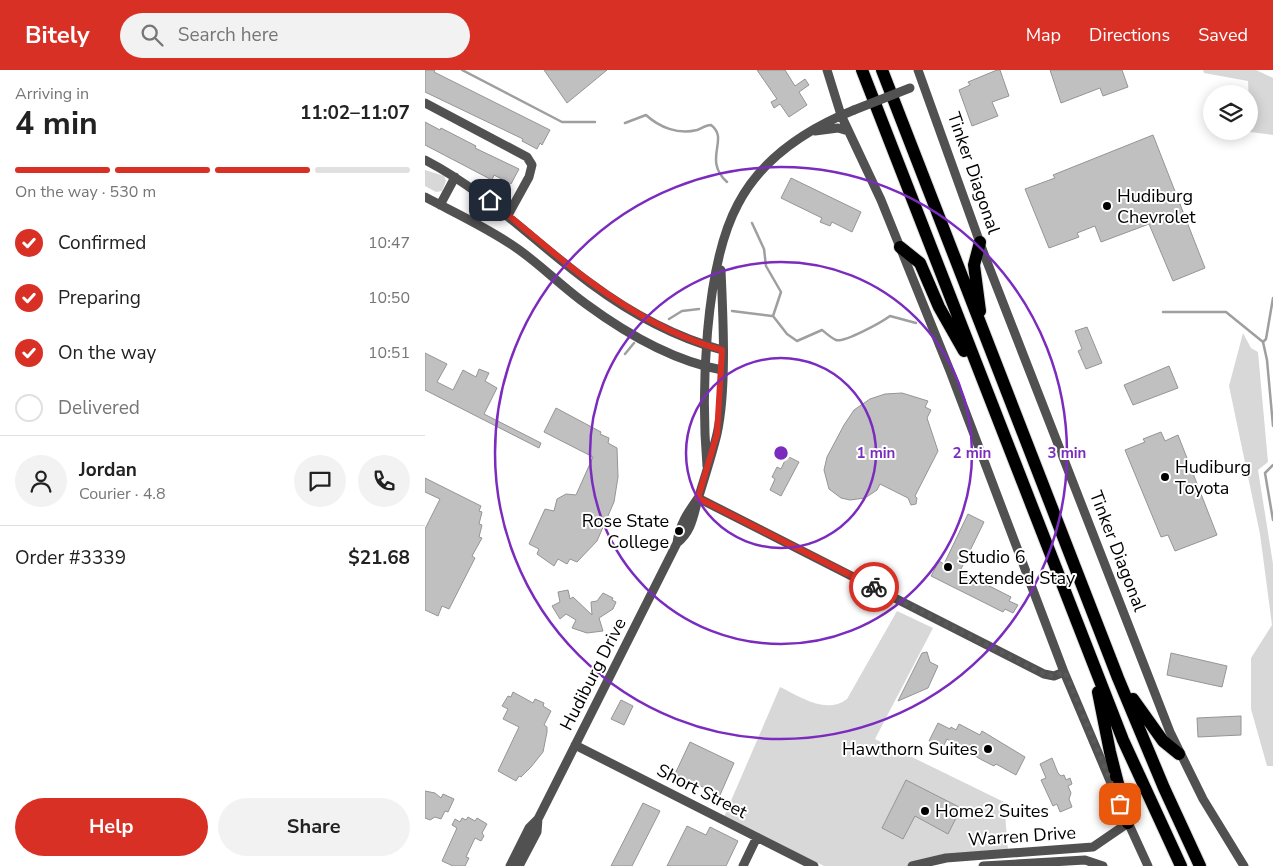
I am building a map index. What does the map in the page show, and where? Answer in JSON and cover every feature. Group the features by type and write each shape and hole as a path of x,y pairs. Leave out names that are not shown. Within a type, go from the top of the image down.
{"highway":[{"path":"862,70 1127,749 1181,866"},
{"path":"882,70 1118,678 1164,788 1201,866"},
{"path":"980,242 974,265 982,331"},
{"path":"900,247 920,263 939,307 985,388"},
{"path":"1090,656 1110,752 1129,823"},
{"path":"1118,678 1163,741 1179,754"}],"street":[{"path":"827,70 841,115 881,200 950,371 1065,672 1148,866"},
{"name":"Tinker Diagonal","path":"918,70 980,242 1179,754 1203,799 1244,866"},
{"name":"Hudiburg Drive","path":"707,466 704,432 707,346 712,298 720,256 731,219 749,185 776,156 810,132 841,115 924,83"},
{"path":"425,103 527,156 532,165 529,177 507,215"},
{"path":"810,132 833,128 848,131"},
{"path":"425,160 455,176 610,297 669,330 707,346 722,350"},
{"path":"440,205 455,176"},
{"path":"425,197 509,243 587,305 610,320 659,347 707,367 722,370"},
{"name":"Hudiburg Drive","path":"510,866 529,828 538,819 677,543 686,536 696,514 698,498 717,434 722,370 720,256"},
{"path":"698,498 1044,674 1054,676 1065,672"},
{"name":"Short Street","path":"575,745 814,866"},
{"name":"Hudiburg Drive","path":"519,866 537,832 538,819"},
{"name":"Warren Drive","path":"912,866 946,858 1093,847 1129,823"},
{"path":"743,866 757,837"},
{"name":"Warren Drive","path":"983,866 1085,860 1103,866"}],"shaded area":[{"path":"1203,70 1256,70 1273,78 1273,135 1258,133 1258,85 1248,85 1248,81 1204,73"},
{"path":"425,170 444,176 446,181 442,191 436,192 425,186"},
{"path":"1243,333 1251,348 1258,352 1268,462 1258,470 1273,564 1273,766 1267,766 1251,709 1251,658 1272,625 1260,534 1229,386"},
{"path":"897,611 933,628 875,739 1004,802 1008,850 910,866 824,866 724,817 780,687 813,703 822,705 831,705 847,699"}],"building":[{"path":"425,70 435,70 434,72 550,130 542,145 540,143 537,149 522,141 523,139 425,92"},
{"path":"544,70 607,70 567,103"},
{"path":"757,70 785,70 795,86 805,79 809,85 799,92 807,105 789,117 780,104 774,108 771,102 777,99"},
{"path":"1000,70 1009,96 992,102 998,116 972,126 959,90 970,85 968,82"},
{"path":"1050,70 1122,70 1128,87 1103,96 1100,88 1061,103"},
{"path":"425,122 440,130 441,128 476,146 475,148 519,169 511,184 494,175 492,180 425,145"},
{"name":"Hudiburg Chevrolet","path":"1153,135 1205,268 1173,281 1149,224 1101,242 1095,226 1077,233 1079,237 1049,248 1025,189 1055,178 1053,175"},
{"path":"791,178 861,212 852,232 832,222 830,226 820,222 822,218 781,198"},
{"path":"1087,327 1102,363 1086,369 1078,351 1082,349 1075,331"},
{"path":"425,353 447,364 437,382 453,390 463,370 476,377 479,369 489,373 485,381 497,388 484,414 541,443 539,448 425,390"},
{"path":"1169,366 1178,388 1133,405 1124,385"},
{"path":"902,393 928,401 925,407 931,410 927,418 938,451 915,496 917,498 916,504 911,505 908,498 880,484 877,490 865,498 850,500 841,498 829,489 824,470 827,457 844,425 854,410 870,399 885,394"},
{"path":"556,408 609,438 608,443 617,448 618,477 614,502 597,541 577,562 570,559 567,564 558,559 554,566 537,554 539,549 529,544 545,509 554,511 557,499 566,494 576,495 593,457 544,432"},
{"name":"Hudiburg Toyota","path":"1161,432 1165,441 1178,435 1217,535 1175,551 1168,535 1161,537 1125,450 1145,442 1143,439"},
{"path":"787,456 799,462 781,496 770,490 775,479 772,477 777,467 781,469"},
{"path":"425,478 481,506 479,511 482,512 479,524 482,525 479,537 482,538 472,556 475,558 449,609 442,606 438,616 425,610 425,529 440,499 425,492"},
{"name":"Studio 6 Extended Stay","path":"968,514 984,522 960,571 1011,597 1009,601 1018,605 1013,613 1005,609 1003,612 931,576 939,561 944,564"},
{"path":"568,590 570,599 573,597 592,615 591,602 597,601 603,593 613,598 612,600 616,602 613,609 599,618 603,631 587,633 572,628 576,620 566,614 560,619 552,606 560,602 558,592"},
{"path":"927,652 930,662 938,666 928,688 898,701 922,653"},
{"path":"1171,653 1227,666 1222,687 1167,675"},
{"path":"513,692 533,703 535,699 544,703 543,706 551,711 544,725 547,727 547,732 543,752 516,781 498,771 519,727 503,719 508,709 502,706 508,696 511,697"},
{"path":"621,700 633,706 624,725 611,719"},
{"path":"1241,716 1241,735 1198,737 1197,718"},
{"name":"Hawthorn Suites","path":"938,723 956,730 959,724 980,735 982,731 1025,757 1016,775 996,764 994,766 982,760 947,739 941,751 934,748 936,745 929,741"},
{"path":"690,742 734,763 720,795 675,774"},
{"path":"1052,758 1058,773 1061,776 1064,775 1066,780 1070,778 1072,784 1068,786 1071,793 1069,799 1072,807 1060,812 1057,804 1053,806 1041,780 1046,778 1040,764"},
{"name":"Home2 Suites","path":"906,780 961,808 948,834 915,816 903,839 882,828"},
{"path":"425,791 435,793 441,798 443,794 454,799 448,812 445,811 441,819 435,817 430,820 425,818"},
{"path":"643,803 660,811 632,866 611,866"},
{"path":"468,817 475,821 477,818 487,824 482,833 484,836 481,841 475,838 466,857 469,858 465,866 453,866 442,861 457,828 452,825 455,819 460,822 462,818 466,820"},
{"path":"687,826 706,835 710,827 738,841 726,866 667,866"}],"waterway":[{"path":"462,70 562,122 595,122"},
{"path":"625,123 646,115 657,123 676,131 697,130 711,125 718,137 717,165 720,174 727,182"},
{"path":"752,223 764,249 766,266 781,292 773,316 787,334 797,341 822,330 830,337 840,340 872,327 890,316 916,323"},
{"path":"1273,298 1266,339 1263,342 1267,360 1273,426"},
{"path":"669,319 682,311 699,309"},
{"path":"732,311 772,316"},
{"path":"1163,312 1226,312 1263,342"},
{"path":"625,354 634,343"},
{"path":"1273,465 1265,473 1273,520"}],"way so far":[{"path":"874,587 1044,674 1054,676 1065,672 1120,804"}],"place":[{"name":"Hudiburg Chevrolet","path":"1107,206"},
{"name":"Hudiburg Toyota","path":"1165,477"},
{"name":"Rose State College","path":"679,531"},
{"name":"Studio 6 Extended Stay","path":"948,567"},
{"name":"Hawthorn Suites","path":"988,749"},
{"name":"Home2 Suites","path":"925,811"}],"route":[{"path":"490,200 573,270 610,297 639,315 669,330 691,340 722,350 717,434 698,498 874,587"}]}
